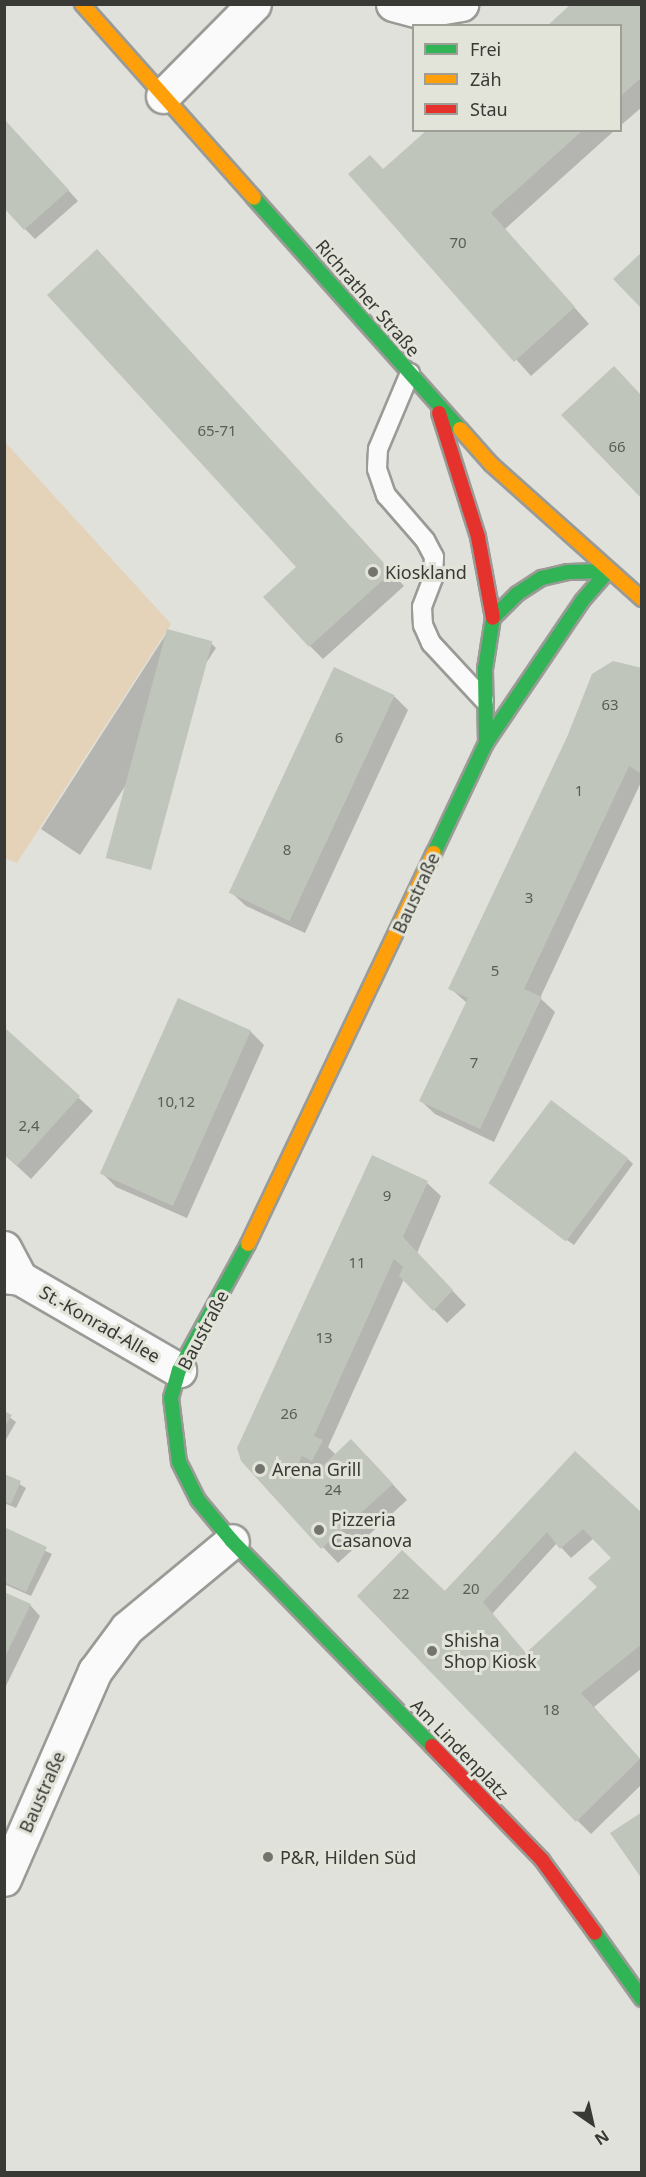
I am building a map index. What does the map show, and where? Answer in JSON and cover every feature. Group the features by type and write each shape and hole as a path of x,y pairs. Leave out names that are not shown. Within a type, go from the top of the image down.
{"main road":[{"name":"Richrather Straße","path":"82,4 410,373 529,501 642,599"},
{"name":"Baustraße","path":"435,400 478,537 493,618 484,700 486,743"},
{"name":"Baustraße","path":"232,1541 198,1500 179,1462 173,1433 171,1398 179,1370 235,1271 486,743 582,601 608,570"},
{"path":"493,618 517,594 542,578 568,572 608,570"},
{"name":"Am Lindenplatz","path":"232,1541 542,1860 642,1999"}],"street":[{"path":"163,96 254,4"},
{"path":"393,4 420,10 461,4"},
{"name":"St.-Konrad-Allee","path":"4,1248 12,1277 179,1370"},
{"name":"Baustraße","path":"4,1879 95,1671 126,1628 232,1541"}],"lane":[{"path":"410,373 378,449 377,469 386,495 425,540 434,558 433,578 422,607 423,625 431,643 484,700"}],"shaded area":[{"path":"4,441 171,624 17,863 4,858"}],"building":[{"path":"571,4 642,4 642,77 622,95 622,24 549,24"},
{"path":"4,119 69,190 24,230 4,208"},
{"path":"425,132 581,132 491,213 575,307 514,362 348,174 370,155 383,169"},
{"path":"97,249 392,572 309,647 263,597 296,567 47,295"},
{"path":"642,252 642,305 640,307 613,279"},
{"path":"614,366 642,396 642,499 561,415"},
{"path":"167,629 212,641 151,870 106,858"},
{"path":"613,661 642,668 642,774 629,766 524,989 542,997 480,1129 419,1101 468,998 448,989 567,737 592,674"},
{"path":"334,667 395,695 289,921 229,893"},
{"path":"178,998 251,1031 173,1206 100,1173"},
{"path":"4,1027 80,1096 17,1166 4,1155"},
{"path":"551,1100 628,1158 566,1241 488,1183"},
{"path":"372,1155 428,1181 403,1237 453,1290 433,1311 399,1276 403,1267 394,1259 314,1436 323,1440 312,1461 302,1456 298,1465 312,1466 317,1471 351,1439 393,1484 321,1549 241,1461 237,1448"},
{"path":"4,1411 12,1415 4,1428"},
{"path":"575,1451 642,1513 642,1644 581,1693 640,1759 576,1822 357,1596 402,1550 445,1591","holes":["583,1529 611,1558 588,1578 597,1587 526,1653 483,1602 547,1532 560,1549"]},
{"path":"4,1474 21,1481 11,1504 4,1501"},
{"path":"4,1527 47,1547 26,1592 4,1582"},
{"path":"4,1592 31,1604 4,1659"},
{"path":"642,1812 642,1879 610,1833"}],"traffic: fast":[{"path":"254,198 460,429"},
{"path":"434,853 486,743 582,601 608,571"},
{"path":"486,743 485,669 493,618 517,594 542,578 568,572 608,571"},
{"path":"248,1244 179,1370 171,1398 179,1462 198,1500 232,1541 432,1746"},
{"path":"595,1933 642,1999"}],"traffic: slow":[{"path":"82,4 254,198"},
{"path":"460,429 491,464 642,599"},
{"path":"248,1244 434,853"}],"traffic: jam":[{"path":"439,413 478,537 493,618"},
{"path":"432,1746 542,1860 595,1933"}],"place":[{"name":"Kioskland","path":"373,572"},
{"name":"Arena Grill","path":"260,1469"},
{"name":"Pizzeria Casanova","path":"319,1530"},
{"name":"Shisha Shop Kiosk","path":"432,1651"},
{"name":"P&R, Hilden Süd","path":"268,1857"}]}
